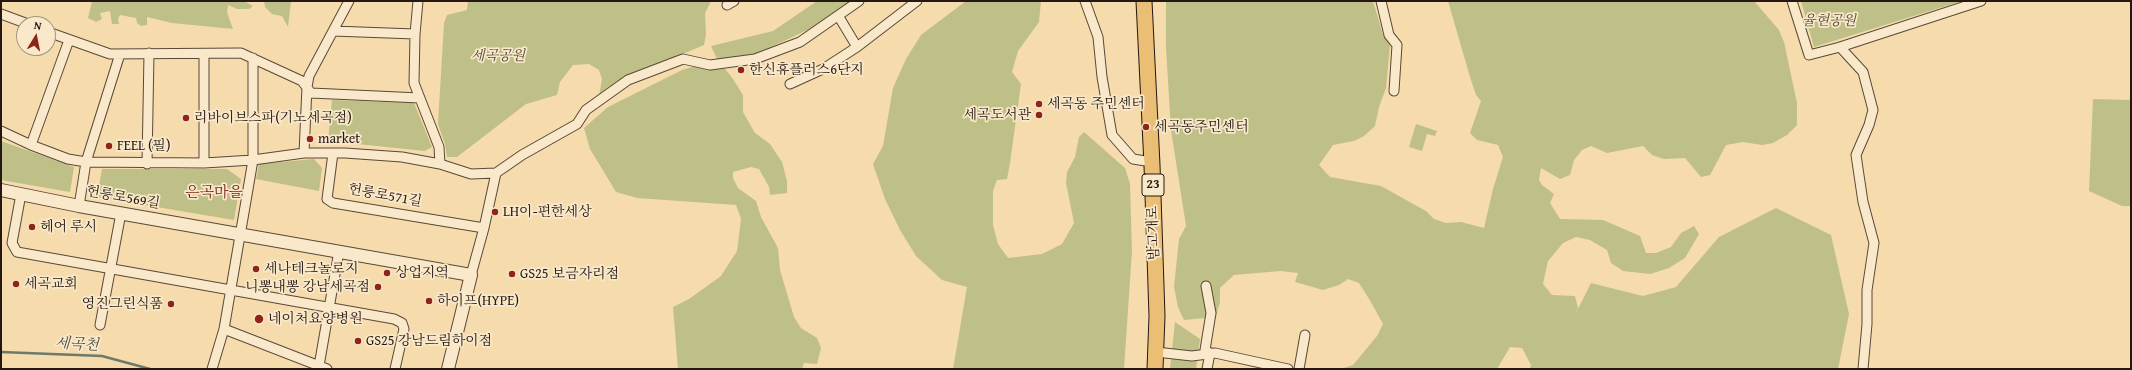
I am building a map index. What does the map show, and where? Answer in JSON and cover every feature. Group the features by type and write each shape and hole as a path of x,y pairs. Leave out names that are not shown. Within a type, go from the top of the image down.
{"main road":[{"name":"밤고개로","path":"1144,1 1152,162 1156,352 1155,369"}],"street":[{"path":"304,153 307,87 309,76 348,1"},
{"path":"418,1 415,34 414,83 439,147 440,164"},
{"path":"1,131 31,145 68,159 86,162 147,164 204,163 253,160 304,153 334,153 402,158 440,164 471,174 496,173 522,155 577,124 586,110 628,80 683,59 710,65 755,60 800,42 839,17 859,1"},
{"path":"790,84 823,69 857,47 917,1"},
{"path":"1085,1 1098,37 1102,77 1112,135 1133,159 1152,162"},
{"path":"1381,1 1389,35 1397,45 1394,91"},
{"path":"1792,1 1809,55 1840,47 1981,1"},
{"path":"2,17 16,21"},
{"path":"839,17 857,47"},
{"path":"333,31 415,34"},
{"path":"56,35 110,54 241,53 302,81 311,93 420,98"},
{"path":"31,145 69,40"},
{"path":"1840,47 1863,72 1873,110 1869,125 1856,155 1863,202 1874,243 1867,290 1867,324 1863,369"},
{"path":"147,164 149,53"},
{"path":"80,206 86,162 120,54"},
{"path":"204,54 204,163"},
{"path":"212,369 224,329 253,160 253,58"},
{"name":"헌릉로571길","path":"334,153 327,199 333,203 484,228"},
{"path":"448,369 484,228 496,173"},
{"name":"헌릉로569길","path":"1,190 80,206 241,233 471,275"},
{"path":"21,194 12,243 17,252 394,319 402,323 404,330 395,369"},
{"path":"100,325 121,213"},
{"path":"224,329 323,367 329,308 339,251"},
{"path":"1206,286 1211,313 1205,350 1210,353 1288,369"},
{"path":"1300,369 1306,335"},
{"path":"1156,352 1192,356 1210,353"},
{"path":"1207,369 1210,353"}],"green space":[{"path":"92,1 244,1 253,6 249,9 237,9 228,5 227,12 233,29 172,23 147,17 147,25 141,26 137,23 136,18 120,15 118,19 119,24 112,24 110,11 100,13 102,19 96,22 88,18"},
{"path":"264,1 291,1 288,27 282,16 272,14 265,7"},
{"name":"세곡공원","path":"468,1 711,1 705,13 706,35 704,45 618,82 607,88 599,96 602,79 599,70 589,64 573,65 560,82 557,95 526,104 457,157 447,157 445,144 438,124 444,23 447,15 467,10"},
{"path":"817,1 850,1 816,26 754,55 718,61 711,46 773,31"},
{"path":"966,1 1041,1 1039,22 1018,51 1012,72 1021,84 1010,163 1007,179 997,180 993,191 993,225 998,244 1008,258 1042,254 1062,244 1074,223 1066,183 1067,172 1075,157 1079,137 1084,132 1125,168 1130,184 1132,251 1124,369 953,369 967,287 942,280 916,256 900,230 885,199 873,164 883,146 893,88 906,59 921,35"},
{"path":"1166,1 1373,1 1383,35 1390,45 1386,88 1379,107 1375,126 1364,136 1354,141 1333,145 1319,165 1330,177 1381,186 1426,211 1434,219 1446,223 1461,222 1484,228 1493,189 1503,157 1498,145 1477,140 1470,133 1481,101 1476,95 1470,77 1448,1 1754,1 1779,30 1784,42 1797,103 1797,125 1787,135 1773,143 1762,145 1743,142 1726,145 1710,175 1701,177 1685,158 1664,159 1652,155 1643,146 1607,153 1591,146 1582,150 1574,160 1570,175 1560,179 1541,168 1539,180 1542,185 1554,194 1550,203 1560,219 1603,220 1640,236 1646,253 1656,253 1671,247 1681,233 1694,226 1699,234 1685,258 1669,268 1650,274 1623,271 1611,263 1607,250 1590,240 1576,237 1563,243 1548,261 1543,284 1552,295 1575,296 1578,308 1575,315 1591,283 1643,296 1676,287 1719,237 1776,208 1831,235 1849,314 1838,369 1530,369 1531,365 1522,348 1510,347 1497,369 1341,369 1353,365 1377,336 1383,324 1371,302 1359,283 1348,279 1339,285 1323,290 1295,282 1298,273 1280,271 1234,275 1220,288 1220,302 1216,317 1184,320 1178,307 1174,287 1179,239 1186,226 1171,130 1166,48"},
{"name":"율현공원","path":"1801,1 1962,1 1814,47"},
{"path":"706,63 723,66 733,79 743,95 743,112 755,133 770,144 782,162 787,181 787,193 770,195 769,187 759,169 751,167 733,172 733,178 738,188 756,201 761,217 778,248 780,270 794,317 801,328 817,338 821,348 817,364 804,363 802,369 678,369 673,307 689,299 721,276 737,251 741,219 736,205 637,198 616,192 590,149 584,128 608,107 682,70"},
{"path":"2093,99 2131,100 2131,206 2122,206 2089,191"},
{"path":"332,100 414,103 432,147 425,151 328,141"},
{"path":"1416,124 1437,131 1435,136 1427,134 1422,151 1409,147"},
{"path":"1,141 74,167 70,192 1,180"},
{"path":"314,159 322,168 319,191 256,179 259,164"},
{"path":"102,169 227,169 241,179 234,220 97,197"},
{"path":"1175,322 1200,339 1196,369 1170,369"}],"waterway":[{"name":"세곡천","path":"1,352 102,356 150,369"}],"place":[{"name":"한신휴플러스6단지","path":"741,70"},
{"name":"세곡동 주민센터","path":"1039,104"},
{"name":"세곡도서관","path":"1039,115"},
{"name":"리바이브스파(기노세곡점)","path":"186,118"},
{"name":"세곡동주민센터","path":"1146,127"},
{"name":"market","path":"310,139"},
{"name":"FEEL (필)","path":"109,146"},
{"name":"LH이-편한세상","path":"495,212"},
{"name":"헤어 루시","path":"32,227"},
{"name":"세나테크놀로지","path":"256,269"},
{"name":"상업지역","path":"387,273"},
{"name":"GS25 보금자리점","path":"512,274"},
{"name":"세곡교회","path":"16,284"},
{"name":"니뽕내뽕 강남세곡점","path":"378,287"},
{"name":"하이프(HYPE)","path":"429,301"},
{"name":"영진그린식품","path":"171,304"},
{"name":"네이처요양병원","path":"259,319"},
{"name":"GS25 강남드림하이점","path":"358,341"}],"district":[{"name":"은곡마을","path":"214,193"}]}
